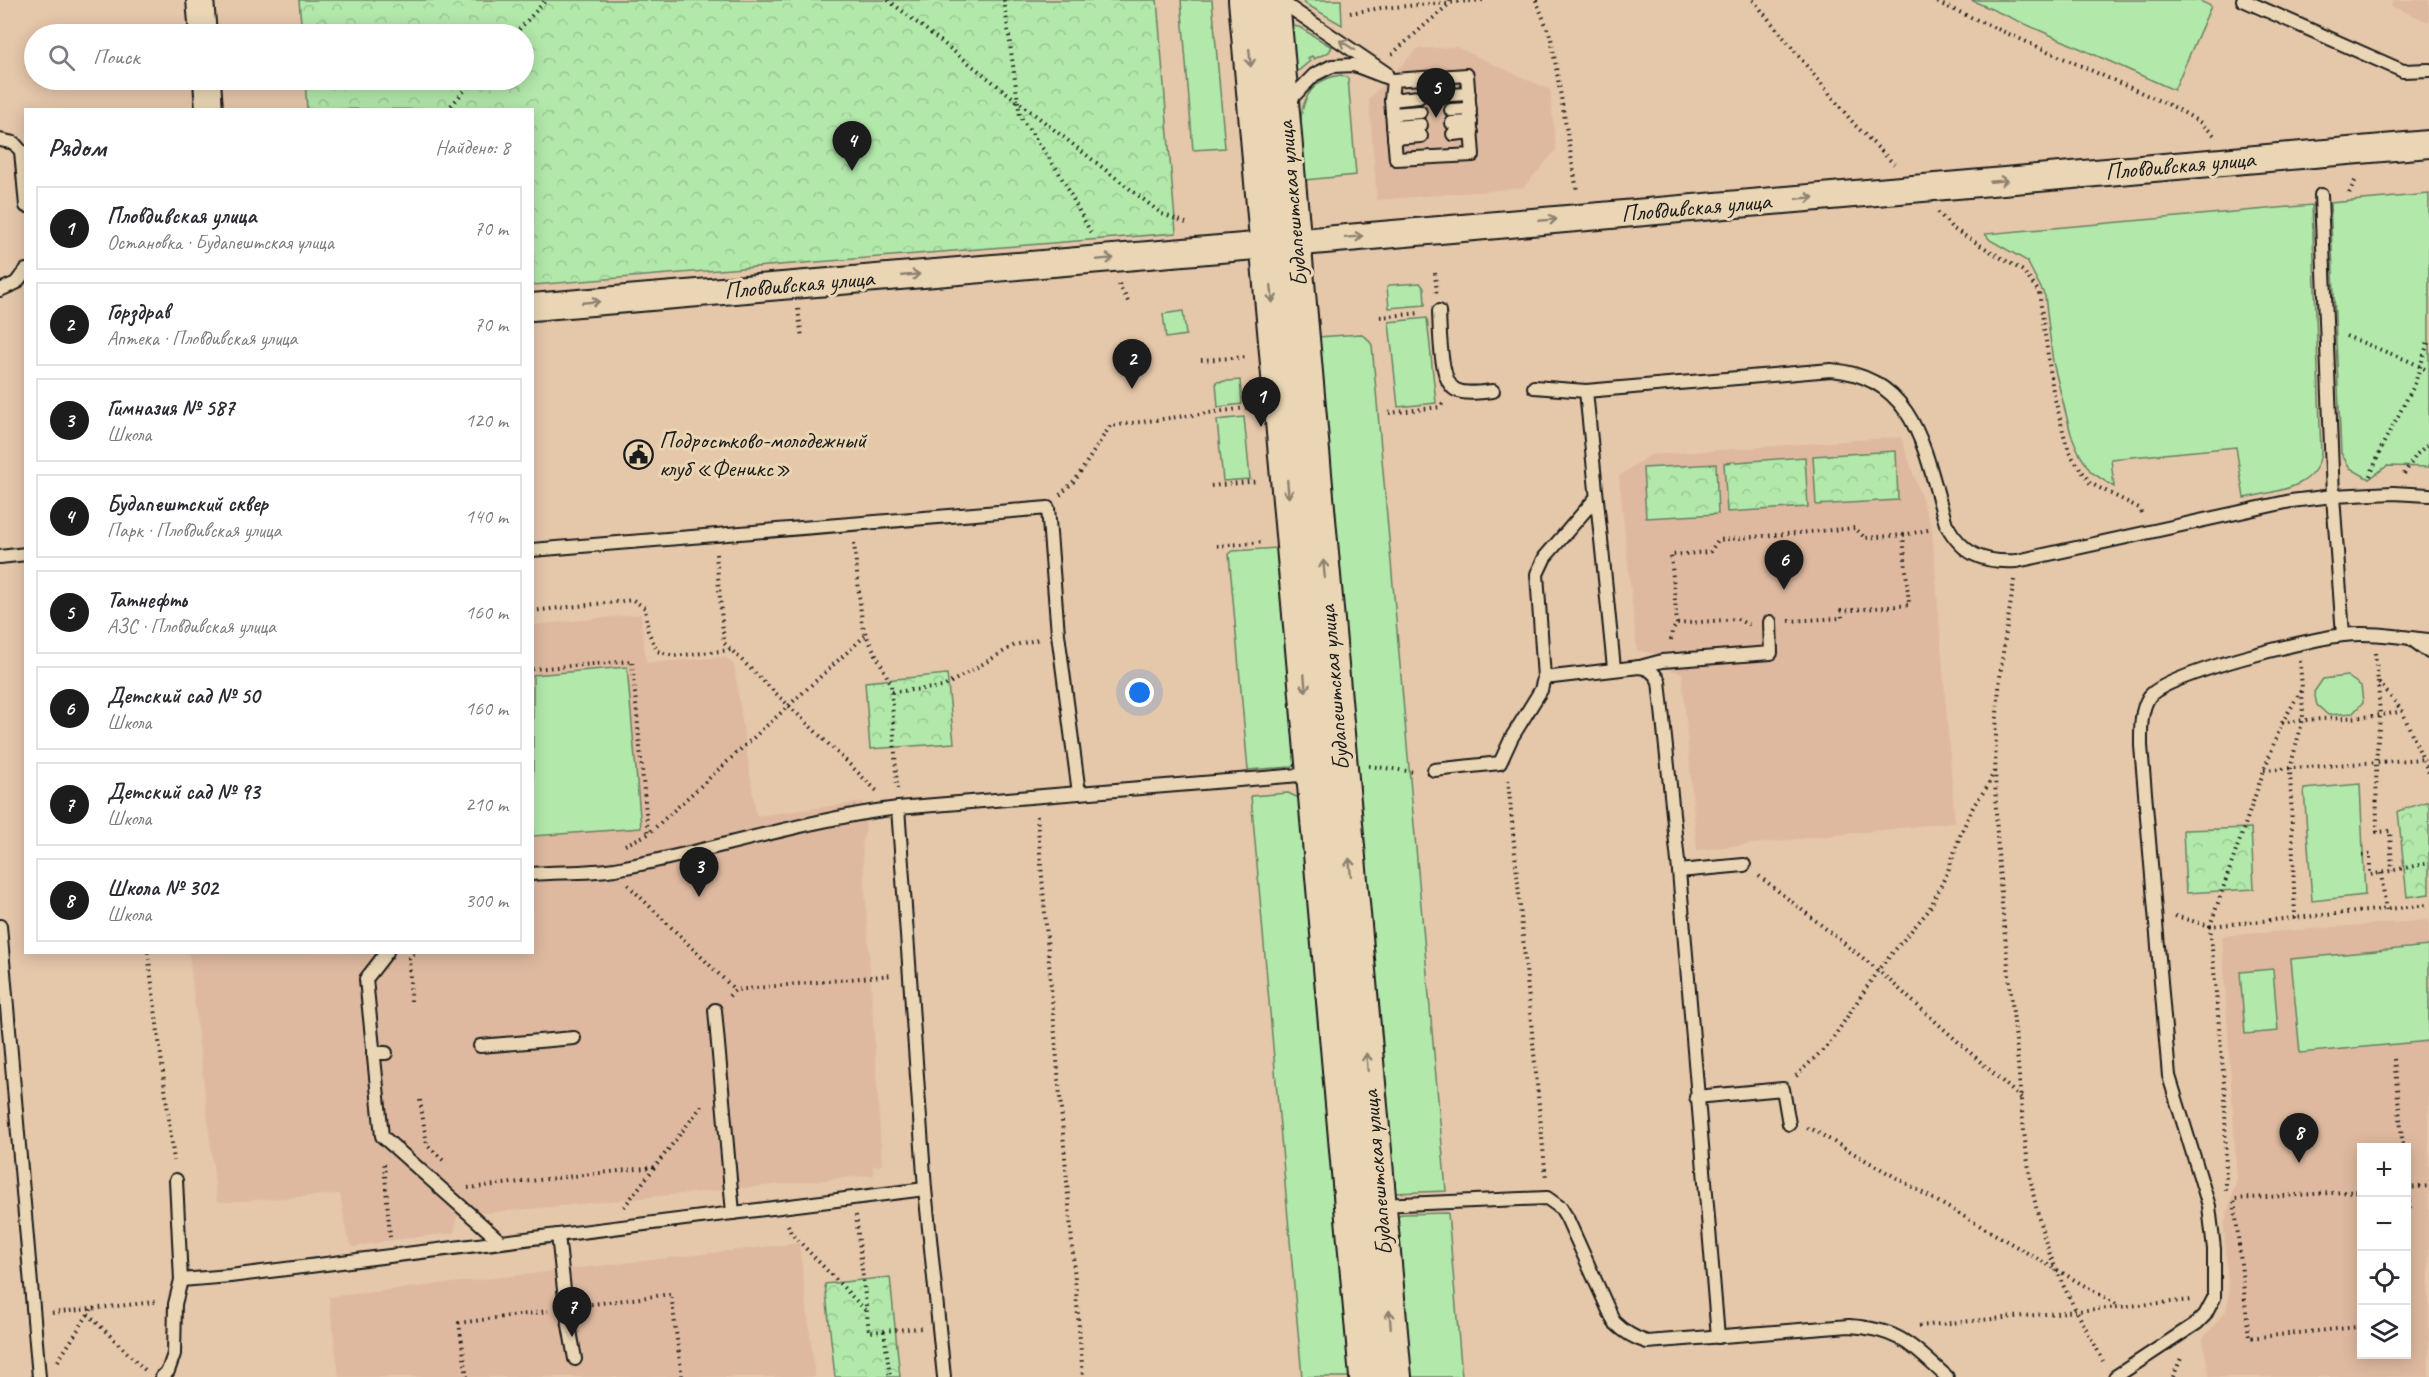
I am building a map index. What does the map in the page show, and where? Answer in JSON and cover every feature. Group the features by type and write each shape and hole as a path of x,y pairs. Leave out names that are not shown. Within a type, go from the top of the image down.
{"street":[{"path":"200,0 202,24"},
{"name":"Будапештская улица","path":"1245,0 1281,244 1365,1206 1366,1377"},
{"name":"Будапештская улица","path":"1274,0 1283,108 1281,244"},
{"path":"208,90 209,108"},
{"name":"Пловдивская улица","path":"534,306 1281,244 2429,144"},
{"name":"Будапештская улица","path":"1365,1206 1395,1377"}],"lane":[{"path":"1279,0 1371,61 1393,80"},
{"path":"2243,0 2403,71 2429,70"},
{"path":"1283,108 1314,75 1332,66 1354,65 1393,80 1467,75 1473,155 1396,159 1391,100 1393,80"},
{"path":"1450,95 1469,94"},
{"path":"1391,100 1419,97"},
{"path":"1451,110 1470,109"},
{"path":"1392,114 1420,112"},
{"path":"1452,128 1471,127"},
{"path":"1394,133 1421,131"},
{"path":"0,140 14,143 23,150 24,169"},
{"path":"2321,195 2333,496 2343,635"},
{"path":"0,290 16,283 24,273"},
{"path":"1439,311 1443,367 1447,383 1454,390 1465,393 1493,391"},
{"path":"1534,387 1586,392 1831,370 1865,376 1891,392 1901,403 1917,429 1946,524 1952,535 1979,558 2001,562 2017,561 2291,501 2363,493 2429,495"},
{"path":"1586,392 1614,668"},
{"path":"1434,770 1500,763 1512,737 1541,690 1544,678 1537,574 1545,557 1596,498"},
{"path":"534,550 1048,508 1058,634 1078,793"},
{"path":"0,557 24,554"},
{"path":"1639,667 1670,660 1772,653 1770,622"},
{"path":"2119,1375 2197,1323 2205,1315 2214,1298 2214,1250 2209,1206 2169,1076 2141,746 2141,727 2149,698 2158,688 2219,665 2300,643 2343,635 2373,634 2429,640"},
{"path":"2409,638 2429,652"},
{"path":"1544,678 1614,668 1639,667 1647,668 1659,681 1678,871 1718,1337"},
{"path":"534,874 612,869 865,812 1327,773"},
{"path":"898,808 925,1189 944,1377"},
{"path":"1678,871 1744,865"},
{"path":"0,926 39,1377"},
{"path":"385,954 366,979 380,1053 382,1136 501,1242"},
{"path":"715,1010 734,1213"},
{"path":"480,1046 574,1038"},
{"path":"1696,1097 1784,1089 1789,1124"},
{"path":"162,1377 168,1371 174,1354 176,1299 181,1280 176,1180"},
{"path":"181,1280 230,1276 925,1189"},
{"path":"1365,1206 1547,1198 1561,1208 1567,1218 1614,1322 1623,1331 1647,1342 1849,1326 1867,1327 1885,1330 1897,1336 1913,1346 1947,1377"},
{"path":"558,1235 575,1359"}],"path":[{"path":"524,24 546,0"},
{"path":"888,0 1162,214 1186,223"},
{"path":"1004,0 1020,116 1058,171 1093,236"},
{"path":"1350,13 1382,8 1484,0"},
{"path":"1536,0 1551,38 1577,191"},
{"path":"1753,0 1855,125 1894,164"},
{"path":"1932,0 2176,108 2201,123 2215,136"},
{"path":"1391,55 1449,2"},
{"path":"449,108 465,90"},
{"path":"2349,193 2359,174"},
{"path":"1953,228 2023,271 2039,292 2053,391 2066,443 2090,483 2139,508 2147,531"},
{"path":"1380,317 1439,311"},
{"path":"2326,328 2429,371"},
{"path":"2363,493 2383,444 2414,386 2429,339"},
{"path":"1201,360 1245,357"},
{"path":"1389,413 1440,407 1454,390"},
{"path":"1048,508 1076,479 1110,426 1256,407"},
{"path":"2393,493 2412,460 2429,443"},
{"path":"1211,486 1264,480"},
{"path":"852,525 862,623 891,684 898,808"},
{"path":"1670,660 1672,631 1677,624 1671,555 1710,552 1718,540 1855,528 1865,538 1903,535 1932,529"},
{"path":"714,535 724,643 884,798 898,808"},
{"path":"1677,624 1737,619 1747,624 1842,618 1841,611 1909,605 1903,535"},
{"path":"2017,561 1999,688 1996,765 2001,891 2032,1195 2056,1270 2105,1364 2119,1375"},
{"path":"534,610 633,600 645,609 648,631 657,651 674,656 731,650"},
{"path":"892,692 943,687 1015,645 1058,634"},
{"path":"2373,634 2380,716 2376,763 2377,832 2390,831 2392,871"},
{"path":"621,847 648,834 866,635"},
{"path":"2295,919 2290,768 2303,719 2300,643"},
{"path":"534,669 632,661 648,834"},
{"path":"2378,681 2402,711 2429,773"},
{"path":"2211,1224 2224,1213 2227,1184 2225,1094 2210,926 2282,723 2302,689"},
{"path":"2282,723 2303,719 2380,716 2402,711"},
{"path":"2264,770 2423,759"},
{"path":"1500,763 1509,782 1547,1198"},
{"path":"1784,1089 1830,1043 1878,970 1929,910 1948,871 1961,833 1974,805 1987,787 1996,765"},
{"path":"1373,766 1418,772"},
{"path":"1036,813 1083,1377"},
{"path":"2362,855 2370,854 2370,875 2429,863"},
{"path":"1744,865 1878,970 2021,1099"},
{"path":"612,869 735,990 911,973"},
{"path":"2381,873 2386,910"},
{"path":"2156,910 2210,926 2429,905"},
{"path":"148,954 176,1180"},
{"path":"411,1001 409,958 415,954"},
{"path":"2394,1059 2402,1143"},
{"path":"607,1229 722,1080"},
{"path":"1789,1124 1814,1130 2120,1306"},
{"path":"382,1136 393,1254"},
{"path":"454,1201 469,1187 654,1167"},
{"path":"2411,1186 2429,1186"},
{"path":"2357,1191 2235,1199 2249,1338 2357,1327"},
{"path":"854,1198 869,1332 939,1327"},
{"path":"783,1207 791,1233 867,1312"},
{"path":"2214,1250 2240,1245"},
{"path":"33,1315 176,1299"},
{"path":"1917,1327 2198,1300"},
{"path":"58,1362 92,1308"},
{"path":"88,1314 152,1377"},
{"path":"884,1331 890,1377"}],"shaded area":[{"path":"2394,0 2429,0 2429,22 2391,6"},
{"path":"1456,47 1550,90 1556,150 1523,188 1377,200 1369,99 1417,49"},
{"path":"1901,437 1932,529 1955,822 1697,850 1682,673 1669,670 1659,654 1637,651 1619,476 1650,455"},
{"path":"641,614 646,663 726,657 734,665 756,816 863,802 866,829 862,842 882,1165 873,1166 874,1175 487,1213 467,1213 457,1217 454,1233 353,1247 347,1236 340,1194 217,1201 189,954 534,954 534,625"},
{"path":"2429,920 2429,1377 2209,1377 2203,1338 2226,1311 2229,1297 2224,1226 2237,1179 2222,936"},
{"path":"799,1243 815,1377 339,1377 329,1297"}],"green space":[{"path":"299,0 1157,0 1176,233 534,285 534,108 307,108 306,90 534,90 534,24 301,24"},
{"path":"1181,0 1212,0 1225,148 1193,150"},
{"path":"1302,0 1341,0 1342,25 1304,3"},
{"path":"1971,0 2198,0 2211,6 2174,90"},
{"path":"1293,26 1299,27 1332,47 1329,52 1314,59 1312,56 1308,58 1310,61 1298,71 1294,68 1291,29"},
{"path":"1341,75 1348,78 1356,175 1305,180 1300,132 1305,102 1312,89 1324,80"},
{"path":"2429,194 2429,467 2387,466 2369,479 2350,468 2341,453 2330,203"},
{"path":"2312,205 2321,452 2318,465 2312,474 2292,487 2244,498 2236,447 2111,459 2114,487 2091,472 2080,455 2071,434 2053,362 2045,296 2027,261 1990,240 1985,234"},
{"path":"1420,283 1424,288 1425,305 1389,308 1387,287"},
{"path":"1183,311 1186,335 1166,338 1163,314"},
{"path":"1427,318 1436,403 1398,407 1389,322"},
{"path":"1360,334 1372,345 1446,1191 1394,1193 1318,337"},
{"path":"1240,380 1242,404 1218,407 1216,382"},
{"path":"1244,417 1250,479 1223,481 1217,420"},
{"path":"1896,451 1898,500 1816,505 1813,456"},
{"path":"1805,457 1808,507 1727,512 1724,463"},
{"path":"1716,464 1718,514 1646,518 1643,468"},
{"path":"1278,548 1297,762 1291,767 1248,770 1229,554 1233,551"},
{"path":"627,667 641,828 534,836 534,675"},
{"path":"947,674 954,743 870,749 865,682"},
{"path":"2347,676 2361,686 2363,702 2353,713 2328,715 2317,705 2314,692 2323,679"},
{"path":"2360,784 2365,895 2312,901 2304,789"},
{"path":"1288,793 1301,799 1352,1377 1302,1377 1251,796"},
{"path":"2429,801 2429,894 2407,897 2398,811"},
{"path":"2251,828 2254,889 2186,893 2183,830"},
{"path":"2429,946 2429,1041 2300,1053 2291,959"},
{"path":"2273,969 2278,1031 2245,1034 2240,972"},
{"path":"1448,1213 1462,1377 1411,1377 1396,1216"},
{"path":"890,1277 900,1377 835,1377 825,1284"}],"place":[{"name":"Татнефть","path":"1436,118"},
{"name":"Будапештский сквер","path":"852,171"},
{"name":"Горздрав","path":"1132,389"},
{"name":"Пловдивская улица","path":"1261,427"},
{"name":"Подростково-молодежный клуб «Феникс»","path":"638,454"},
{"name":"Детский сад № 50","path":"1784,590"},
{"name":"Гимназия № 587","path":"699,897"},
{"name":"Школа № 302","path":"2299,1163"},
{"name":"Детский сад № 93","path":"572,1337"}]}
